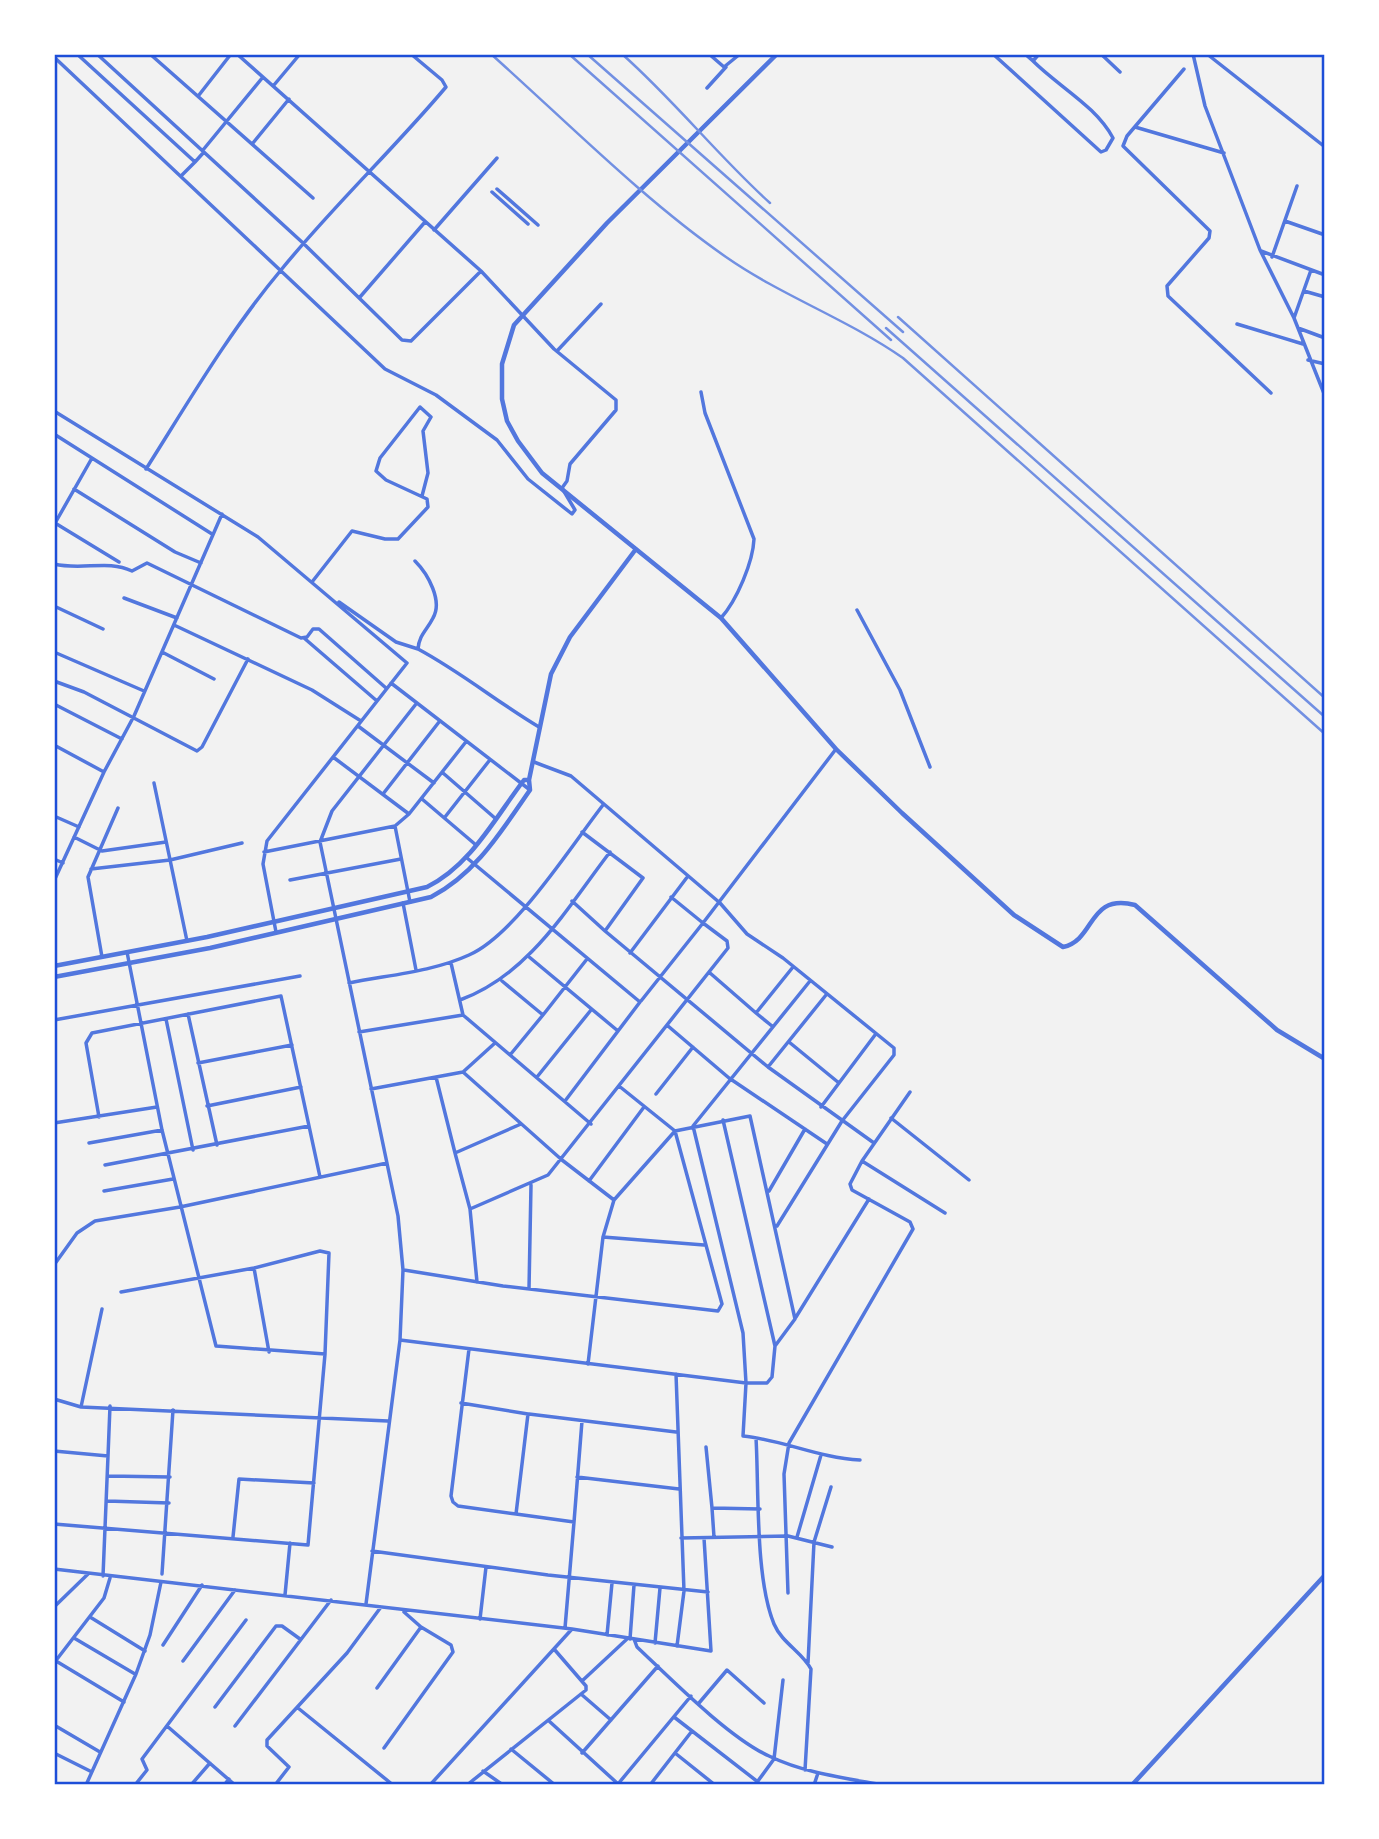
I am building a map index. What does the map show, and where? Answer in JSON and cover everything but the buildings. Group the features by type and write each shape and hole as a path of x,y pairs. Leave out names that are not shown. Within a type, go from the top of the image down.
{"street":[{"path":"77,54 195,162"},
{"path":"97,54 303,243 402,340 411,341 481,271"},
{"path":"150,54 313,198"},
{"path":"199,95 231,54"},
{"path":"54,57 386,369 436,395 497,440 527,479 572,514 575,510 562,488 570,464 616,410 617,404 612,396 557,352 481,271 237,54"},
{"path":"274,85 300,54"},
{"path":"146,469 231,334 280,270 446,87 442,79 411,54"},
{"path":"709,54 726,67"},
{"path":"707,88 740,54"},
{"path":"777,54 607,223 518,319 508,336 501,380 507,421 542,473 721,618 836,749 975,882 1014,915 1054,944 1063,947 1077,942 1088,923 1112,902 1135,905 1277,1030 1325,1059"},
{"path":"993,54 1101,152 1106,150 1113,138 1103,119 1057,85 1026,54"},
{"path":"1033,61 1040,54"},
{"path":"1101,54 1120,72"},
{"path":"1194,54 1205,106 1260,250 1294,318 1308,360 1325,396"},
{"path":"1207,54 1325,147"},
{"path":"1184,69 1135,127 1123,146 1210,231 1209,238 1167,286 1168,296 1271,393"},
{"path":"180,177 264,76"},
{"path":"253,143 289,99"},
{"path":"1135,127 1224,153"},
{"path":"434,230 497,158"},
{"path":"1272,257 1297,186"},
{"path":"497,189 538,225"},
{"path":"492,192 527,224"},
{"path":"1285,221 1325,235"},
{"path":"360,298 425,222"},
{"path":"1260,250 1272,257 1325,275"},
{"path":"1294,318 1311,270"},
{"path":"1304,291 1325,297"},
{"path":"557,352 601,304"},
{"path":"1237,324 1303,344"},
{"path":"1298,328 1325,338"},
{"path":"1308,360 1325,364"},
{"path":"701,392 705,413 754,539 753,557 732,606 721,618"},
{"path":"312,582 352,531 391,541 398,539 428,507 427,499 379,476 376,464 420,407 431,417 423,431 428,473 422,496"},
{"path":"54,411 258,537 407,663 267,841 264,852 276,932"},
{"path":"54,435 212,534"},
{"path":"92,458 55,524 132,571 147,562 304,638 377,701"},
{"path":"74,489 175,552 201,563"},
{"path":"54,881 104,772 134,716 222,513"},
{"path":"54,977 410,902 431,897 448,888 475,865 530,785 538,727 551,674 570,637 636,549"},
{"path":"415,561 424,570 437,602 435,616 419,639 418,649"},
{"path":"54,564 78,568 120,563"},
{"path":"325,593 396,642 418,649 479,685 494,700 538,727"},
{"path":"124,598 177,618"},
{"path":"54,606 103,629"},
{"path":"857,610 900,690 930,768"},
{"path":"174,625 312,690 359,723 383,745 434,783"},
{"path":"304,638 313,629 319,629 386,688"},
{"path":"54,652 144,691"},
{"path":"162,652 214,680"},
{"path":"54,681 134,716 193,750 200,750 248,659"},
{"path":"391,683 489,761 521,784 530,785"},
{"path":"54,704 122,739"},
{"path":"366,1604 400,1340 403,1270 398,1216 320,842 325,822 358,775 416,704"},
{"path":"383,794 439,722"},
{"path":"264,852 395,826 422,799 465,743"},
{"path":"54,746 104,772"},
{"path":"565,1101 836,749"},
{"path":"333,757 409,814"},
{"path":"445,817 489,761"},
{"path":"534,762 571,776 720,903 747,934 793,967 894,1048 894,1055 842,1121 777,1227"},
{"path":"443,773 496,819"},
{"path":"155,783 187,941"},
{"path":"521,784 530,785"},
{"path":"54,966 187,941 408,891 442,879 467,858 521,784"},
{"path":"422,799 477,845"},
{"path":"349,984 451,963 472,954 496,937 524,906 603,805"},
{"path":"102,957 87,888 91,869 102,851 118,808"},
{"path":"54,816 79,827"},
{"path":"395,826 410,902"},
{"path":"582,832 643,878 605,931"},
{"path":"75,837 102,851 166,842"},
{"path":"91,869 170,860 242,844"},
{"path":"460,1000 502,981 528,956 610,852"},
{"path":"467,858 640,1002"},
{"path":"54,859 63,863"},
{"path":"290,880 401,859"},
{"path":"630,953 688,875"},
{"path":"470,1209 531,1185 548,1175 710,973 729,944 671,897"},
{"path":"572,901 687,1002 768,1067 874,1143"},
{"path":"403,903 416,970"},
{"path":"127,953 173,1179 216,1346 269,1352 325,1354"},
{"path":"528,956 618,1031"},
{"path":"510,1055 587,959"},
{"path":"451,963 463,1015 591,1124"},
{"path":"756,1013 793,967"},
{"path":"710,973 772,1026"},
{"path":"54,1020 300,976"},
{"path":"502,981 543,1015"},
{"path":"693,1126 729,1078 810,981"},
{"path":"768,1067 826,995"},
{"path":"99,1117 87,1037 92,1033 281,996 320,1177"},
{"path":"537,1077 591,1010"},
{"path":"188,1014 217,1145"},
{"path":"359,1032 463,1015"},
{"path":"166,1019 193,1150"},
{"path":"668,1026 729,1078 827,1144"},
{"path":"821,1107 875,1035"},
{"path":"371,1089 463,1072 495,1042"},
{"path":"789,1042 839,1083"},
{"path":"198,1063 292,1045"},
{"path":"656,1094 693,1047"},
{"path":"463,1072 562,1160 614,1200"},
{"path":"436,1077 470,1209 477,1282"},
{"path":"403,1270 529,1289 718,1311 722,1304 675,1131 619,1086"},
{"path":"207,1106 301,1087"},
{"path":"788,1593 784,1474 789,1443 913,1229 910,1222 850,1187 862,1161 910,1092"},
{"path":"54,1123 157,1107"},
{"path":"589,1181 645,1107"},
{"path":"588,1363 603,1237 614,1200 675,1131 693,1126 746,1116 752,1118 795,1319"},
{"path":"891,1118 969,1180"},
{"path":"400,1340 746,1383 767,1383 772,1377 775,1346 723,1120"},
{"path":"455,1153 521,1124"},
{"path":"105,1165 309,1126"},
{"path":"693,1126 743,1333 746,1383 743,1436 789,1443 821,1455 860,1461"},
{"path":"769,1192 805,1129"},
{"path":"89,1143 162,1130"},
{"path":"862,1161 945,1213"},
{"path":"54,1265 85,1225 387,1163"},
{"path":"104,1191 173,1179"},
{"path":"529,1289 531,1185"},
{"path":"775,1346 795,1319 869,1199"},
{"path":"603,1237 704,1245"},
{"path":"54,1524 308,1545 325,1354 329,1253 320,1251 254,1268 121,1292"},
{"path":"254,1268 269,1352"},
{"path":"81,1407 102,1310"},
{"path":"468,1349 453,1502 458,1506 574,1522"},
{"path":"676,1374 676,1432 684,1591 677,1646"},
{"path":"54,1399 81,1407 110,1406 388,1421"},
{"path":"461,1403 676,1432"},
{"path":"103,1576 110,1406"},
{"path":"162,1574 169,1503 173,1410"},
{"path":"516,1514 528,1414"},
{"path":"565,1628 582,1421"},
{"path":"756,1438 759,1535 773,1622 787,1642 808,1663"},
{"path":"706,1447 714,1537"},
{"path":"54,1451 108,1456"},
{"path":"797,1537 821,1455"},
{"path":"108,1476 170,1477"},
{"path":"578,1476 679,1489"},
{"path":"233,1538 239,1479 314,1483"},
{"path":"805,1770 811,1679 808,1663 814,1542 831,1487"},
{"path":"107,1501 169,1503"},
{"path":"712,1508 760,1509"},
{"path":"681,1538 788,1535 832,1548"},
{"path":"54,1569 565,1628 711,1651 705,1538"},
{"path":"285,1595 290,1543"},
{"path":"372,1551 571,1578 708,1592"},
{"path":"480,1619 486,1567"},
{"path":"54,1607 88,1574"},
{"path":"1132,1785 1325,1575"},
{"path":"110,1577 104,1598 55,1662 124,1702"},
{"path":"86,1785 145,1651 161,1582"},
{"path":"607,1635 612,1583"},
{"path":"163,1645 202,1585"},
{"path":"582,1681 630,1639 634,1585"},
{"path":"655,1643 660,1588"},
{"path":"183,1661 235,1590"},
{"path":"235,1726 331,1600"},
{"path":"275,1785 289,1767 267,1746 267,1740 347,1653 381,1607"},
{"path":"384,1748 453,1652 450,1645 421,1627 403,1610"},
{"path":"89,1617 145,1651"},
{"path":"135,1785 147,1770 142,1759 246,1620"},
{"path":"215,1707 276,1626 282,1626 300,1639"},
{"path":"376,1688 421,1627"},
{"path":"430,1785 572,1629"},
{"path":"74,1638 136,1674"},
{"path":"630,1639 740,1738 774,1759 805,1770 883,1785"},
{"path":"467,1785 587,1689 554,1649"},
{"path":"582,1753 658,1666"},
{"path":"699,1703 727,1670 764,1703"},
{"path":"674,1717 757,1783 774,1759 783,1679"},
{"path":"581,1694 611,1720"},
{"path":"549,1721 619,1784 691,1696"},
{"path":"298,1708 393,1785"},
{"path":"54,1725 100,1752"},
{"path":"167,1726 235,1785"},
{"path":"650,1785 692,1731"},
{"path":"511,1749 555,1785"},
{"path":"54,1753 91,1772"},
{"path":"675,1753 715,1785"},
{"path":"191,1785 210,1763"},
{"path":"483,1771 503,1785"},
{"path":"814,1785 818,1773"},
{"path":"224,1785 229,1779"}],"railway":[{"path":"491,54 606,160 696,235 747,271 860,331 903,358 1325,734"},
{"path":"569,54 891,340"},
{"path":"587,54 903,332"},
{"path":"622,54 770,203"},
{"path":"898,317 1325,698"},
{"path":"886,328 1325,717"}]}
